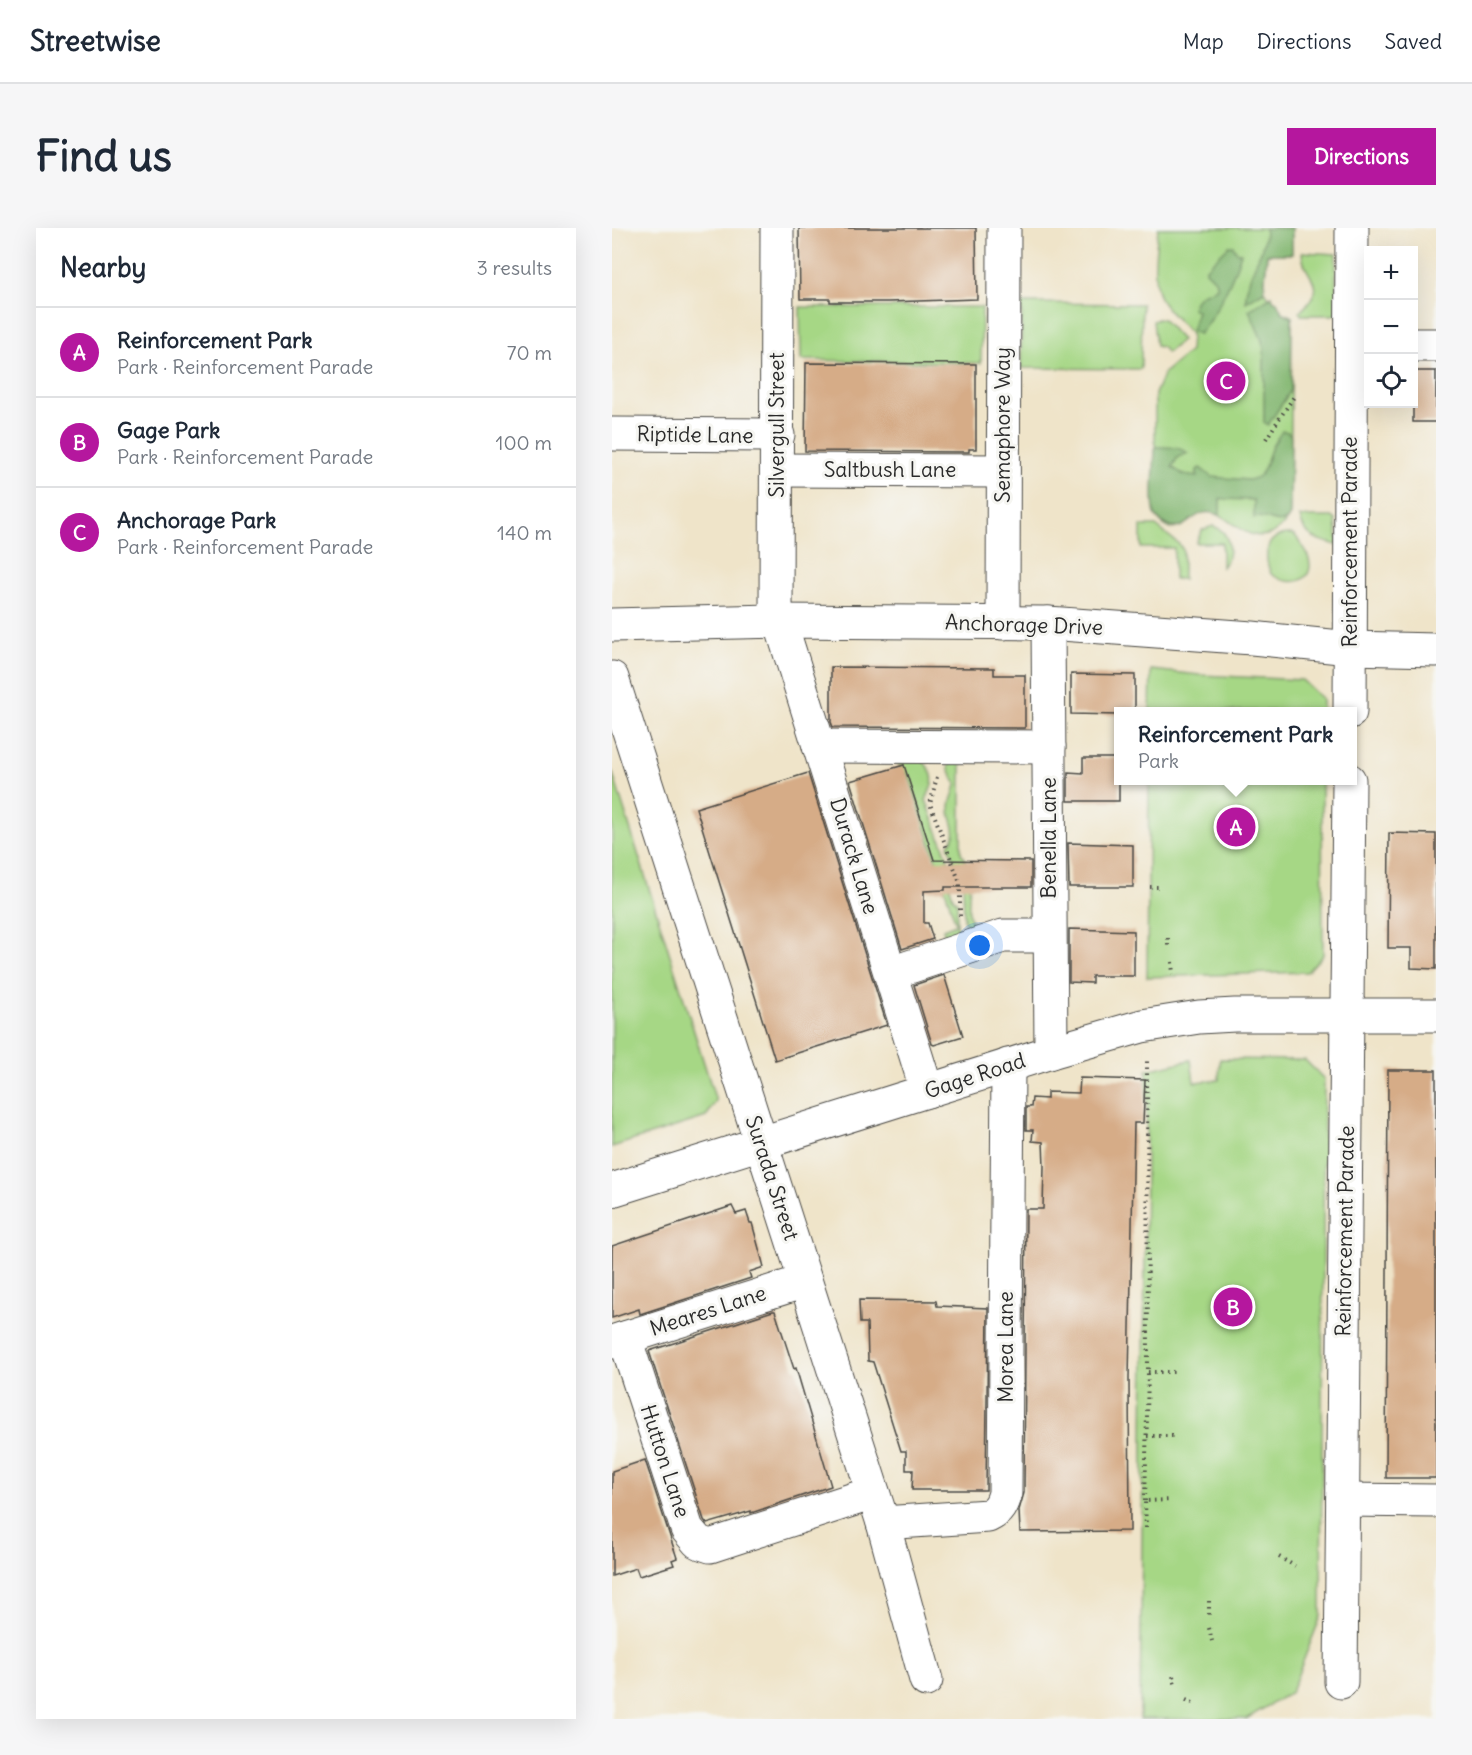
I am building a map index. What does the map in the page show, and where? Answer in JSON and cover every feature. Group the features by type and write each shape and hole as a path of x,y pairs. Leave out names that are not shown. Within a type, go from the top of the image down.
{"street":[{"name":"Silvergull Street","path":"777,228 778,621"},
{"name":"Semaphore Way","path":"1003,623 1004,228"},
{"name":"Reinforcement Parade","path":"1350,707 1360,344 1352,228"},
{"path":"1418,345 1436,345"},
{"name":"Riptide Lane","path":"612,434 778,435"},
{"name":"Saltbush Lane","path":"777,470 1003,471"},
{"name":"Anchorage Drive","path":"612,625 778,621 1048,623 1241,637 1350,648 1436,650"},
{"name":"Durack Lane","path":"778,621 927,1091"},
{"name":"Benella Lane","path":"1048,623 1051,1052"},
{"name":"Surada Street","path":"612,678 878,1508 926,1680"},
{"path":"819,746 1049,747"},
{"name":"Reinforcement Parade","path":"1341,1682 1349,785"},
{"path":"891,973 1003,936 1049,936"},
{"name":"Gage Road","path":"612,1191 1008,1065 1126,1030 1170,1021 1235,1015 1436,1015"},
{"name":"Morea Lane","path":"878,1508 988,1516 997,1512 1005,1493 1008,1065"},
{"name":"Meares Lane","path":"619,1340 805,1281"},
{"name":"Hutton Lane","path":"619,1340 687,1529 698,1542 710,1546 878,1508"},
{"path":"1343,1500 1436,1501"}],"path":[{"path":"1266,439 1295,395"},
{"path":"936,746 937,781 930,804 960,883 961,928 972,946"},
{"path":"1150,887 1162,887"},
{"path":"1168,938 1168,949"},
{"path":"1172,962 1173,974"},
{"path":"1146,1528 1147,1061"},
{"path":"1148,1371 1174,1371"},
{"path":"1147,1436 1174,1436"},
{"path":"1145,1501 1171,1500"},
{"path":"1279,1557 1295,1566"},
{"path":"1209,1601 1209,1615"},
{"path":"1209,1628 1212,1641"},
{"path":"1173,1676 1176,1687"},
{"path":"1186,1700 1195,1704"}],"green space":[{"path":"1158,228 1292,228 1292,254 1267,254 1264,291 1282,312 1292,317 1290,513 1276,531 1256,535 1246,532 1214,512 1207,511 1200,513 1182,526 1169,528 1162,524 1155,515 1155,394 1164,373 1190,351 1191,334 1165,306 1158,294 1155,266"},
{"path":"1265,228 1292,228 1292,254 1267,254 1264,291 1246,302 1248,283 1262,247"},
{"path":"1229,246 1233,246 1237,252 1241,253 1234,273 1212,317 1199,334 1191,331 1197,311 1192,308 1197,298 1217,288 1217,282 1206,271 1206,268"},
{"path":"1302,252 1336,254 1336,314 1301,315 1300,312 1309,302 1315,287 1303,261"},
{"path":"1272,296 1282,312 1292,317 1291,390 1268,425 1264,422 1264,349 1249,310"},
{"path":"1022,303 1142,304 1141,369 1021,368"},
{"path":"800,307 982,307 981,363 801,360"},
{"path":"1163,319 1182,340 1167,353 1162,347 1156,346 1153,321"},
{"path":"1282,431 1288,432 1291,436 1290,515 1287,520 1278,522 1263,517 1254,518 1254,500 1220,499 1220,516 1203,513 1180,527 1173,527 1157,517 1153,500 1155,447 1176,448 1188,453 1178,457 1172,467 1184,475 1197,477 1197,470 1200,468 1212,477 1249,480 1261,473 1272,446"},
{"path":"1300,517 1332,517 1336,520 1338,545 1319,540 1309,534"},
{"path":"1141,526 1156,526 1179,544 1183,550 1183,579 1174,579 1174,548 1141,548"},
{"path":"1213,526 1223,533 1228,544 1228,556 1222,567 1222,543 1196,543 1202,530"},
{"path":"1281,535 1295,536 1308,557 1310,566 1308,573 1298,581 1280,579 1271,574 1269,569 1268,546"},
{"path":"1151,670 1302,680 1322,699 1322,707 1150,707"},
{"path":"899,760 922,760 932,775 932,784 926,800 951,867 947,876 953,898 957,902 957,925 960,936 946,941 943,929 956,924 909,775 899,768"},
{"path":"948,760 961,760 961,853 966,859 970,874 969,913 974,931 971,932 964,921 963,883 948,845 955,831 950,807 956,783 949,769"},
{"path":"612,771 716,1101 706,1117 612,1147"},
{"path":"1149,785 1322,785 1323,955 1307,972 1147,977"},
{"path":"1220,1059 1305,1060 1324,1079 1321,1616 1291,1692 1246,1719 1140,1719 1147,1070 1191,1060 1194,1082 1219,1080"}],"building":[{"path":"799,228 976,228 977,299 830,302 830,299 800,299"},
{"path":"806,363 976,364 976,449 969,449 969,452 805,451"},
{"path":"1418,371 1436,371 1436,422 1413,422 1413,408 1418,408"},
{"path":"831,667 994,668 994,675 1025,675 1025,728 833,727 831,722"},
{"path":"1071,674 1135,675 1135,707 1114,707 1114,715 1071,714"},
{"path":"1083,758 1114,758 1114,785 1119,785 1119,801 1068,801 1068,772 1083,773"},
{"path":"904,765 934,860 1031,861 1031,887 945,887 945,890 924,891 924,923 928,923 933,939 902,949 850,781"},
{"path":"808,773 887,1025 775,1060 696,808"},
{"path":"1389,833 1436,834 1436,969 1411,968 1411,948 1388,948"},
{"path":"1068,843 1133,845 1133,887 1069,887"},
{"path":"1069,929 1134,931 1134,976 1092,976 1092,983 1069,982"},
{"path":"944,975 963,1036 934,1045 914,985"},
{"path":"1388,1070 1436,1070 1436,1478 1386,1478"},
{"path":"1080,1078 1145,1080 1143,1123 1134,1123 1129,1379 1130,1531 1020,1532 1019,1510 1024,1493 1026,1209 1043,1209 1044,1166 1043,1142 1032,1141 1033,1130 1026,1130 1026,1107 1031,1107 1032,1098 1047,1099 1047,1092 1079,1093"},
{"path":"732,1206 736,1214 746,1211 752,1223 764,1267 749,1272 751,1278 640,1314 639,1309 612,1318 612,1246"},
{"path":"859,1300 936,1301 937,1306 988,1308 986,1490 912,1490 913,1470 906,1470 906,1451 901,1451 873,1362 868,1361 867,1323 860,1323"},
{"path":"775,1311 794,1369 796,1368 831,1486 751,1513 751,1511 707,1524 649,1351"},
{"path":"645,1460 677,1558 672,1560 674,1565 639,1576 636,1568 612,1576 612,1471"}],"place":[{"name":"Anchorage Park","path":"1226,381"},
{"name":"Reinforcement Park","path":"1236,827"},
{"name":"Gage Park","path":"1233,1307"}]}
